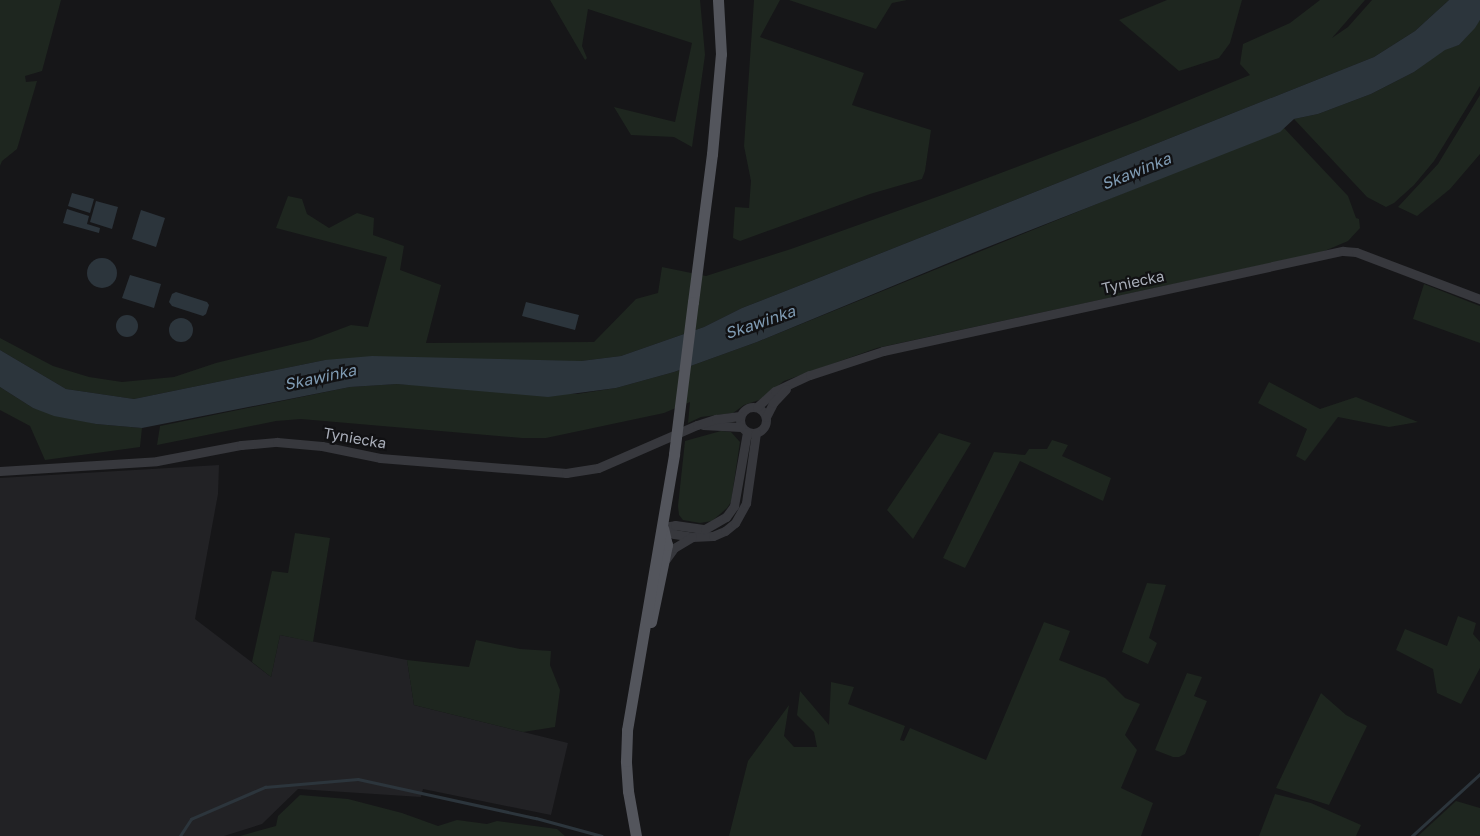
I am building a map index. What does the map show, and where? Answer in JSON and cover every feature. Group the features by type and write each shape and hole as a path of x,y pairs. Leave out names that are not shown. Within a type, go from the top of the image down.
{"main road":[{"path":"636,836 628,790 626,761 627,730 657,544 663,527 674,454 712,154 721,54 718,0"},
{"path":"638,667 653,616 664,562 667,545 663,527"}],"street":[{"name":"Tyniecka","path":"758,407 766,398 791,384 842,363 883,351 1343,251 1356,252 1480,299"},
{"name":"Tyniecka","path":"766,417 773,403 791,384"},
{"path":"663,527 674,534 692,537 713,536 725,531 741,514 746,504 748,431 740,416 745,409 758,407 766,417 765,425 748,431"},
{"name":"Tyniecka","path":"0,471 157,461 240,445 285,442 380,458 566,473 598,468 697,425 716,419 740,416"},
{"name":"Tyniecka","path":"697,425 748,431"},
{"path":"663,527 675,525 705,528 716,525 726,517 734,506 748,431"},
{"path":"664,562 674,548 692,537"}],"shaded area":[{"path":"0,0 61,0 42,71 25,76 26,82 37,81 17,149 2,161 0,166"},
{"path":"550,0 700,0 705,55 692,147 674,137 631,135 614,107 675,122 692,43 588,9 582,46 587,58 585,60"},
{"path":"754,0 780,0 760,37 864,73 852,105 931,130 925,171 922,179 870,194 740,241 733,238 735,207 749,208 751,181 744,146"},
{"path":"789,0 907,0 892,3 876,29"},
{"path":"1167,0 1242,0 1230,43 1219,58 1179,71 1119,20"},
{"path":"1320,0 1365,0 1332,38 1348,27 1372,0 1449,0 1415,31 1374,57 742,308 704,327 621,356 581,361 325,360 134,399 66,389 0,350 0,338 53,366 89,377 122,382 174,377 216,363 311,340 351,325 368,327 387,257 276,228 288,196 302,199 307,214 329,228 357,213 374,218 373,235 404,246 400,270 441,285 426,343 594,342 636,299 658,293 662,267 706,276 791,249 945,194 1138,121 1250,75 1240,64 1243,44 1290,23"},
{"path":"1480,20 1480,86 1434,161 1414,185 1394,203 1386,207 1367,197 1294,119 1318,114 1371,94 1414,72 1445,49 1459,45"},
{"path":"1480,95 1480,154 1450,189 1417,216 1398,207 1438,164"},
{"path":"1284,128 1348,196 1356,218 1359,219 1360,228 1348,241 1322,252 877,348 784,381 759,400 744,405 733,413 701,417 688,423 690,402 664,413 546,438 522,438 301,419 276,421 157,445 160,426 350,387 397,384 577,394 616,388 674,372 757,342"},
{"path":"1424,284 1480,306 1480,343 1413,319"},
{"path":"1269,382 1320,409 1356,397 1418,422 1389,427 1338,417 1305,461 1296,456 1307,429 1258,403"},
{"path":"0,387 33,408 96,424 142,428 140,447 45,460 30,426 0,410"},
{"path":"721,431 731,432 740,442 731,502 712,521 700,523 683,520 679,515 678,506 685,441"},
{"path":"939,433 971,443 913,539 887,510"},
{"path":"1052,440 1068,445 1062,456 1111,478 1103,501 1020,461 965,568 943,558 994,452 1025,455 1029,449 1047,449"},
{"path":"219,465 218,494 195,619 271,677 280,635 407,660 414,705 568,743 551,815 423,789 421,797 298,789 262,824 224,836 0,836 0,478"},
{"path":"295,533 330,538 313,642 280,635 271,677 252,662 272,571 288,573"},
{"path":"1147,583 1166,585 1149,638 1157,643 1148,664 1122,652"},
{"path":"1458,616 1476,623 1473,634 1480,642 1480,668 1461,704 1437,693 1433,669 1396,650 1405,629 1447,646"},
{"path":"1044,622 1070,631 1059,660 1105,678 1125,698 1140,704 1125,735 1137,750 1121,788 1153,803 1141,836 729,836 748,761 789,705 784,736 794,747 817,747 814,732 797,715 800,691 829,725 831,682 854,687 848,704 905,726 900,740 904,741 910,728 986,760"},
{"path":"476,640 520,649 551,651 550,665 560,690 555,727 523,732 414,705 407,660 469,667"},
{"path":"1187,673 1202,677 1194,696 1207,701 1185,754 1173,757 1155,750"},
{"path":"1321,693 1346,715 1367,726 1329,805 1276,788"},
{"path":"1275,794 1311,803 1361,825 1356,836 1259,836"},
{"path":"300,795 348,799 402,813 438,826 457,820 487,824 497,821 557,829 565,836 240,836 276,826 278,816"},
{"path":"1456,801 1480,808 1480,836 1418,836"}],"water":[{"name":"Skawinka","path":"1449,0 1480,0 1480,20 1475,28 1459,45 1445,50 1414,72 1371,94 1318,114 1294,119 1280,132 975,252 757,342 674,372 616,388 548,397 397,384 350,387 142,428 96,424 54,416 33,408 0,387 0,350 66,389 134,399 325,360 372,356 581,361 621,356 704,327 742,308 1374,57 1415,31"},
{"path":"72,193 94,199 90,213 68,206"},
{"path":"96,201 118,207 112,229 90,222"},
{"path":"67,209 89,216 87,224 100,228 99,233 63,223"},
{"path":"141,210 165,218 156,247 132,239"},
{"path":"102,258 113,262 117,273 113,284 102,288 91,284 87,273 91,262"},
{"path":"130,275 161,284 154,308 122,298"},
{"path":"176,292 207,302 209,305 206,314 203,316 172,306 169,302 172,294"},
{"path":"526,302 579,315 575,330 522,316"},
{"path":"127,315 135,318 138,326 135,334 127,337 119,334 116,326 119,318"},
{"path":"181,318 186,319 192,325 192,335 186,341 181,342 176,341 170,335 169,330 170,325 176,319"}],"waterway":[{"path":"1412,836 1480,774"},
{"path":"180,836 191,819 265,787 358,779 536,818 602,836"}]}
